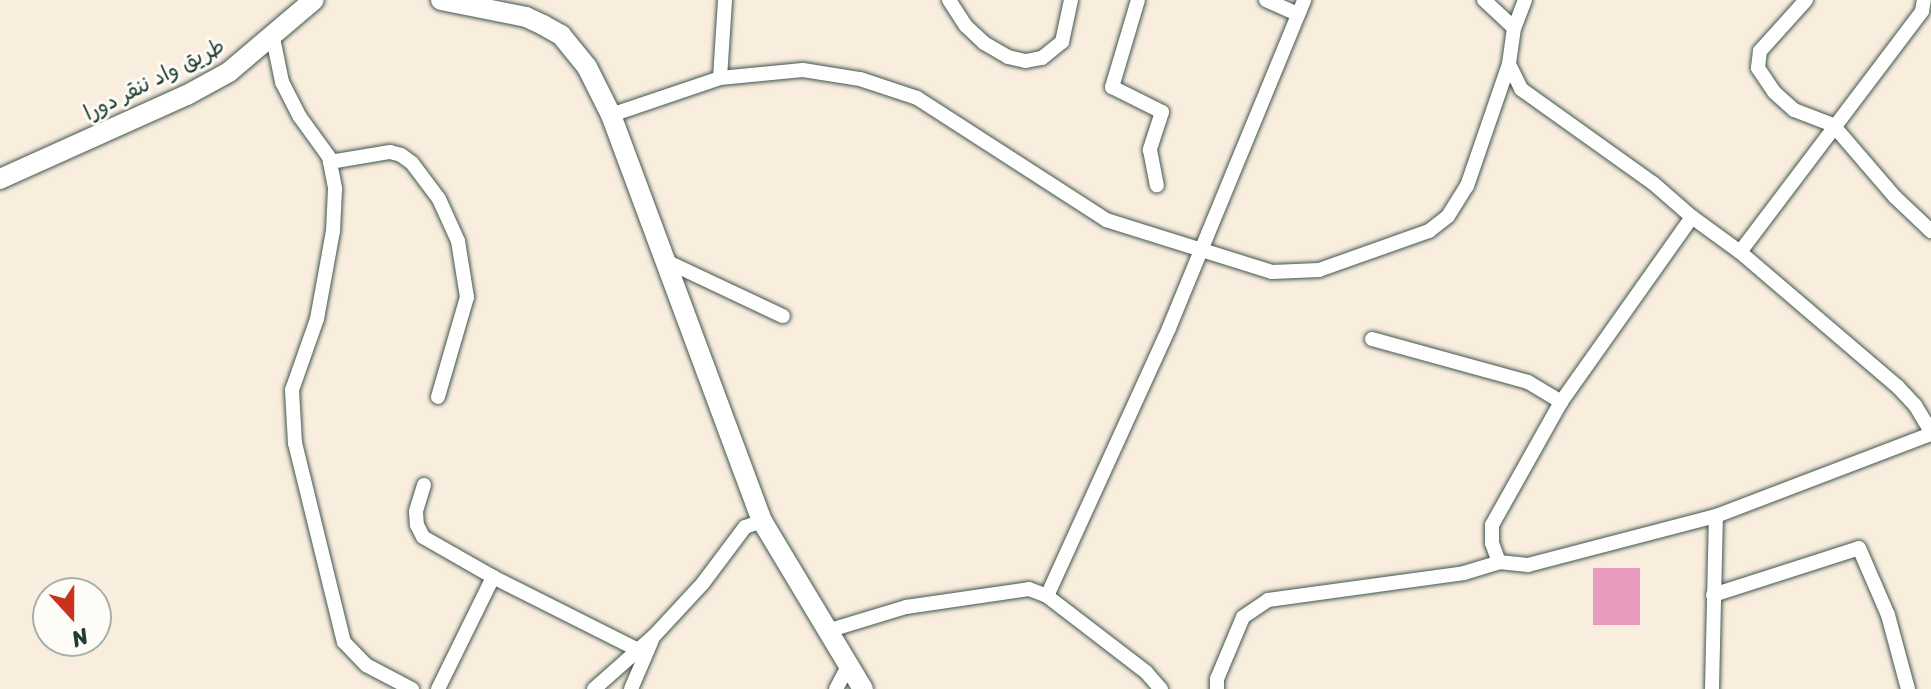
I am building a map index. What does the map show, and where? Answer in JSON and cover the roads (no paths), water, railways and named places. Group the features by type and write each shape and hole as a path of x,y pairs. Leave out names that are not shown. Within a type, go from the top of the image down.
{"street":[{"name":"طريق واد ننقر دورا","path":"0,179 187,95 229,72 273,38 314,0"},
{"path":"441,0 526,17 561,35 587,67 611,115 668,262 762,521 847,668 863,689"},
{"path":"720,78 725,0"},
{"path":"949,0 966,26 984,43 1008,57 1026,61 1042,58 1062,42 1071,0"},
{"path":"1138,0 1112,87 1162,112 1150,150 1157,185"},
{"path":"1047,596 1201,250 1301,7 1266,0"},
{"path":"1484,0 1514,28"},
{"path":"611,115 720,78 803,70 860,79 917,98 1106,220 1272,272 1319,270 1429,231 1448,216 1467,186 1509,64 1514,28 1525,0"},
{"path":"1806,0 1760,51 1757,65 1769,86 1794,110 1833,125 1895,197 1931,231"},
{"path":"1740,252 1833,125 1926,11"},
{"path":"273,38 282,82 300,117 330,162 335,189 333,231 317,319 292,390 295,443 344,642 366,665 412,689"},
{"path":"1217,689 1217,679 1243,617 1268,600 1464,573 1499,562 1528,565 1716,516 1931,433 1915,405 1898,387 1740,252 1692,217 1653,183 1521,89 1509,64"},
{"path":"330,162 390,152 401,155 412,163 439,199 458,241 466,271 467,297 438,397"},
{"path":"1499,562 1492,543 1492,525 1561,402 1692,217"},
{"path":"668,262 783,316"},
{"path":"1372,339 1528,382 1561,402"},
{"path":"424,485 416,512 417,525 423,537 493,577 638,650"},
{"path":"1712,689 1716,516"},
{"path":"594,689 654,636 703,583 745,527 762,521"},
{"path":"1713,595 1859,548 1888,615 1908,689"},
{"path":"438,689 493,577"},
{"path":"827,631 906,607 973,594 1029,589 1047,596 1146,672 1161,689"},
{"path":"631,689 654,636"},
{"path":"836,689 847,668"}]}
